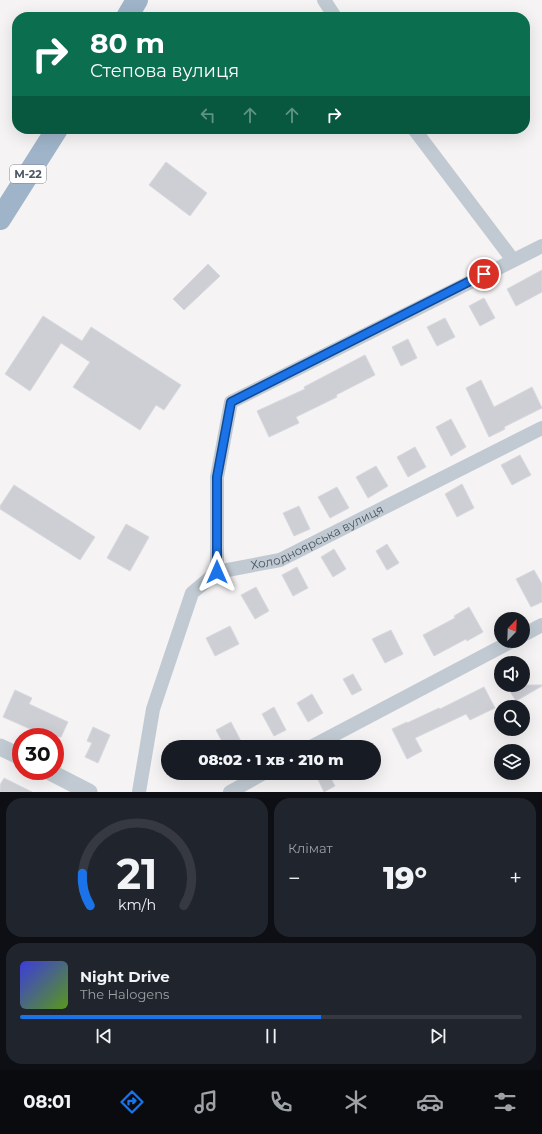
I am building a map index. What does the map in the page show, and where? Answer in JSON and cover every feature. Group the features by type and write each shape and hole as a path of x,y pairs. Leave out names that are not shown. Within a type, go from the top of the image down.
{"highway":[{"path":"130,12 137,0"},
{"name":"М-22","path":"0,219 53,134"}],"street":[{"path":"324,0 332,12"},
{"path":"418,134 512,260"},
{"path":"217,572 217,477 231,402 542,246"},
{"name":"Холодноярська вулиця","path":"139,792 153,709 192,593 217,572 280,560 542,428"},
{"path":"530,631 542,625"},
{"path":"325,740 499,648"},
{"path":"0,747 12,753"},
{"path":"64,779 89,792"},
{"path":"230,792 251,780"}],"building":[{"path":"166,162 207,193 190,216 149,185"},
{"path":"208,264 220,276 184,310 173,299"},
{"path":"542,270 542,292 516,306 507,289"},
{"path":"484,298 495,318 480,326 469,306"},
{"path":"43,316 82,341 91,327 181,385 164,410 156,405 140,430 73,387 90,362 61,343 30,391 5,374"},
{"path":"445,318 455,337 437,346 427,327"},
{"path":"408,339 417,358 401,366 392,347"},
{"path":"365,355 375,375 336,395 337,397 296,417 299,423 269,437 257,411 305,389 304,387"},
{"path":"481,380 494,407 532,387 542,408 504,427 505,429 489,437 466,388"},
{"path":"451,419 466,447 451,456 436,427"},
{"path":"415,447 426,467 408,477 397,457"},
{"path":"520,455 531,475 512,485 501,465"},
{"path":"376,466 388,486 368,498 356,477"},
{"path":"462,484 474,508 457,517 445,494"},
{"path":"14,485 95,537 80,560 0,509 0,506"},
{"path":"337,487 349,508 330,518 318,497"},
{"path":"299,506 310,529 294,536 283,513"},
{"path":"126,524 149,537 130,571 107,558"},
{"path":"387,544 399,563 387,570 376,551"},
{"path":"334,549 346,569 333,577 321,557"},
{"path":"297,567 308,588 293,596 282,575"},
{"path":"534,570 542,584 542,602 531,607 516,579"},
{"path":"256,587 269,611 255,619 241,595"},
{"path":"469,607 483,632 434,656 423,635 455,618 454,616"},
{"path":"230,626 239,644 215,656 206,638"},
{"path":"391,630 403,654 385,663 372,639"},
{"path":"353,674 362,690 352,695 343,679"},
{"path":"530,685 542,685 518,700 515,700 510,692 530,692"},
{"path":"484,687 494,706 494,708 470,720 466,714 415,738 422,751 407,759 392,729 439,708 440,709"},
{"path":"15,690 32,698 29,704 68,722 64,731 64,728 28,728 3,717"},
{"path":"312,694 323,713 308,722 297,703"},
{"path":"274,707 286,730 274,736 262,714"},
{"path":"231,722 240,740 221,740 216,730"},
{"path":"93,727 110,735 98,763 85,757 92,743 87,741"},
{"path":"4,778 32,792 0,792 0,785"},
{"path":"318,780 332,780 335,786 324,792"}],"route":[{"path":"217,572 217,477 231,402 484,274"}]}
